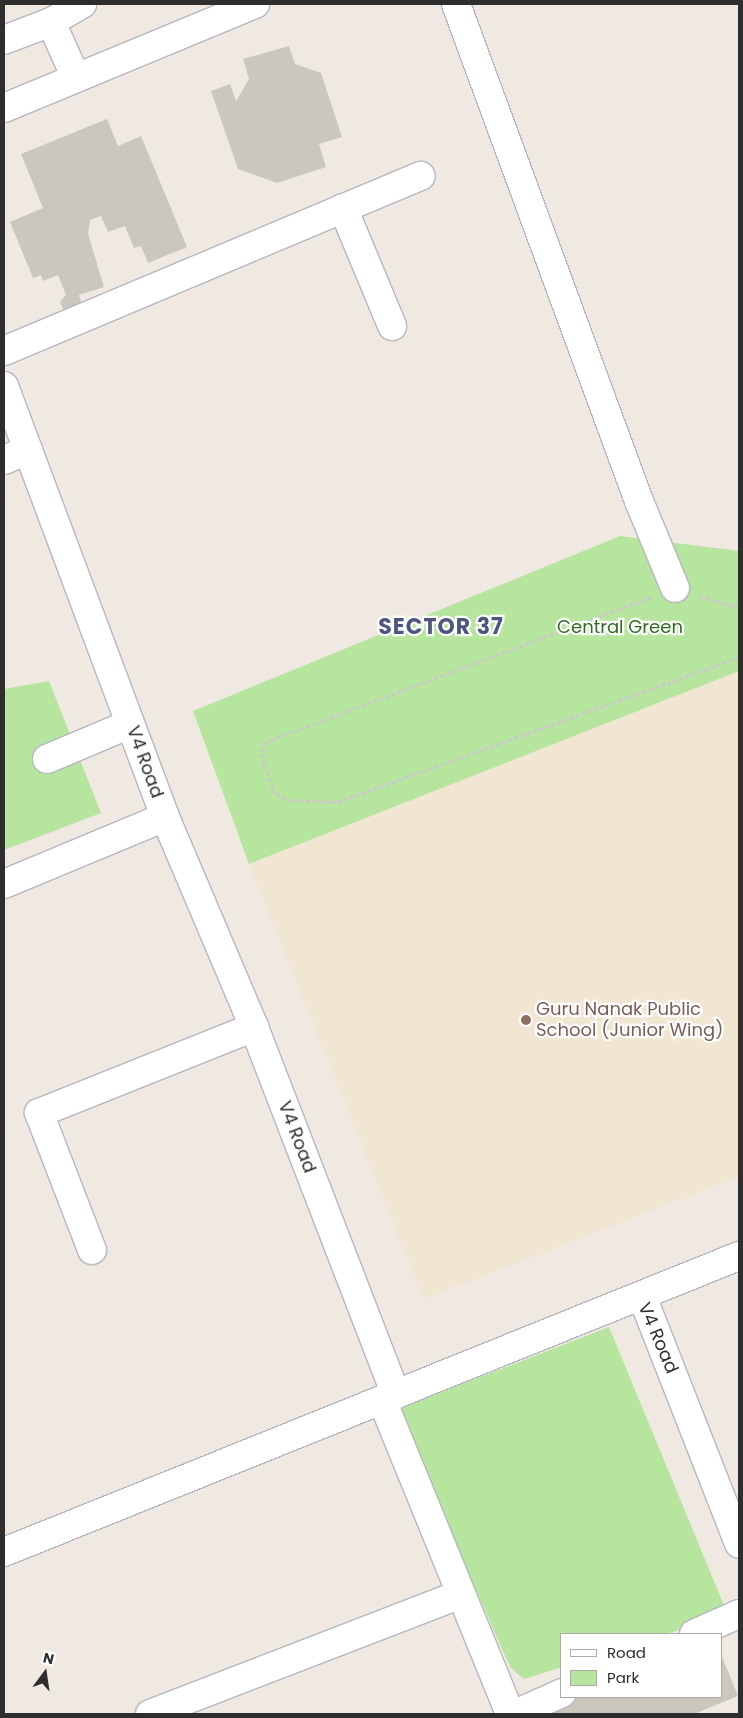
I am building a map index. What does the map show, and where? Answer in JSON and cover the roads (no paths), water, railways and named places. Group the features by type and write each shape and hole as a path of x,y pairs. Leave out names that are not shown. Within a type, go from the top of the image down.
{"street":[{"path":"4,40 50,22 82,4"},
{"path":"4,108 255,4"},
{"path":"456,4 639,501 675,588"},
{"path":"50,22 76,78"},
{"path":"4,351 421,176"},
{"path":"344,208 392,326"},
{"name":"V4 Road","path":"4,386 16,455 130,724 165,817 254,1026 389,1398 642,1296 739,1544"},
{"path":"47,759 130,724"},
{"path":"4,884 165,817"},
{"path":"92,1250 39,1113 254,1026"},
{"path":"642,1296 739,1256"},
{"path":"4,1552 389,1398 461,1594 510,1714"},
{"path":"150,1714 461,1594"},
{"path":"696,1633 739,1614"},
{"path":"515,1714 560,1694"}],"place":[{"name":"Guru Nanak Public School (Junior Wing)","path":"526,1020"}],"district":[{"name":"SECTOR 37","path":"441,627"}],"park label":[{"name":"Central Green","path":"620,627"}]}
